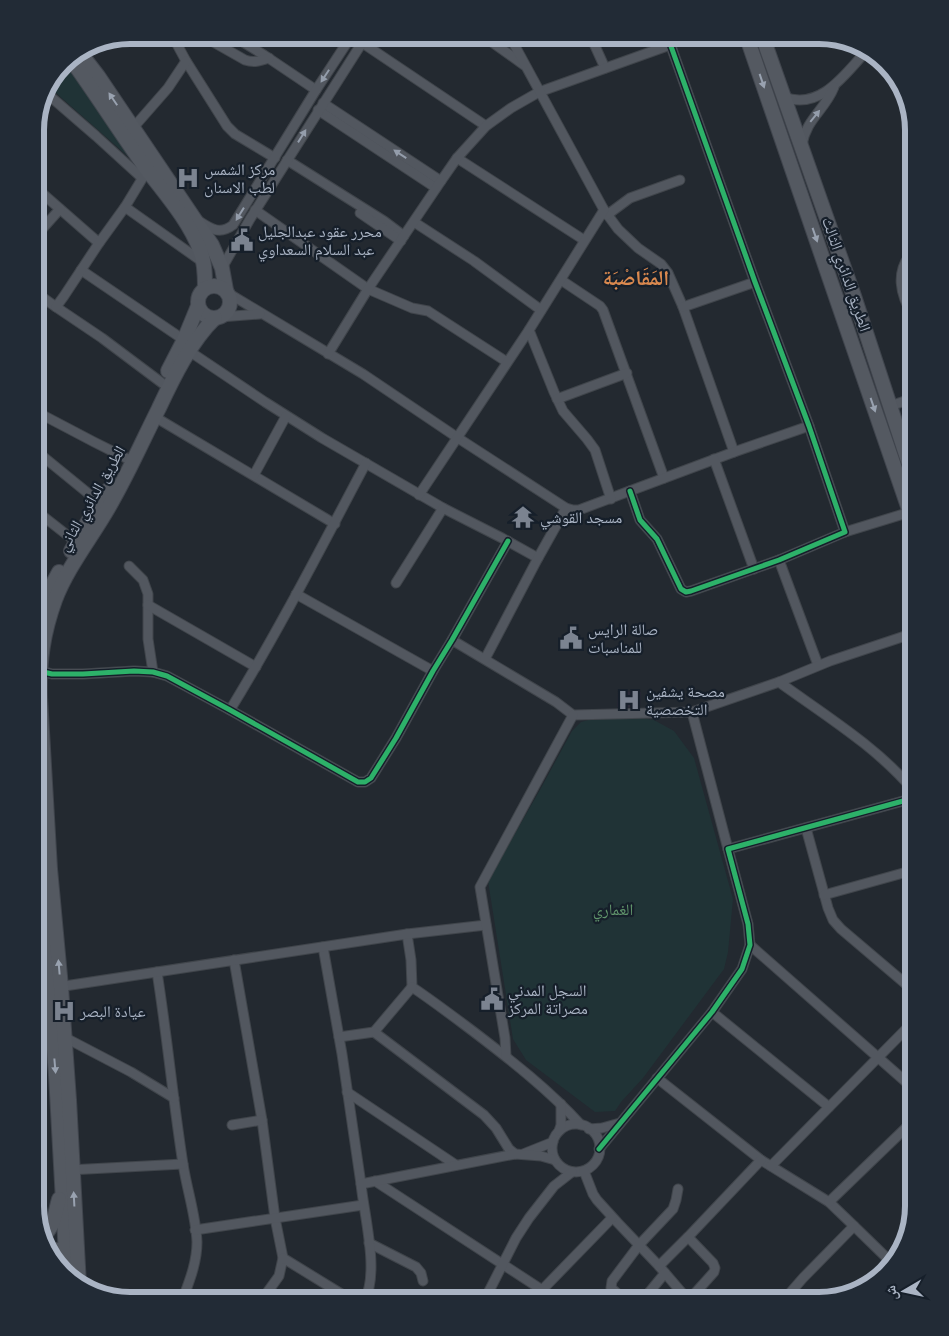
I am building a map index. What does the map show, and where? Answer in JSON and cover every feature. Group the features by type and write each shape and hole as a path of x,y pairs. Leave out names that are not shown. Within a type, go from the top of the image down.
{"main road":[{"name":"الطريق الدائري الثالث","path":"749,44 905,497"},
{"name":"الطريق الدائري الثالث","path":"765,44 854,296 905,452"},
{"path":"84,57 133,128 149,170 194,217 212,245 222,268 227,292 230,297 230,307 228,311 208,325 187,345"},
{"path":"74,64 190,229 201,252 204,264 205,288"},
{"path":"164,388 187,345 198,306 198,298 202,291 205,288 216,285 227,292"},
{"path":"198,306 204,315 210,318 218,318"},
{"path":"863,374 878,369"},
{"name":"الطريق الدائري الثاني","path":"44,638 56,598 69,571 114,497 155,416 164,388"},
{"name":"الطريق الدائري الثاني","path":"44,601 164,388"},
{"name":"الطريق الدائري الثاني","path":"44,824 50,870 55,988 64,1037 71,1254"},
{"path":"44,889 55,988 56,1075 67,1170 53,1224 48,1231"},
{"path":"62,1191 71,1254 76,1273"},
{"path":"68,1266 71,1254"}],"street":[{"path":"177,44 229,129 275,158"},
{"path":"216,44 251,62 269,58"},
{"path":"246,44 316,90"},
{"path":"194,217 216,230 228,229 236,220 346,44"},
{"path":"222,268 255,210 362,44"},
{"path":"372,44 486,126"},
{"path":"495,44 527,66"},
{"path":"514,44 606,212 618,229 638,248 665,267 683,306 734,452"},
{"path":"594,44 605,68"},
{"path":"328,354 368,289 438,184 457,158 486,126 511,108 539,92 670,45 809,426 845,532"},
{"path":"784,97 799,101 817,97 835,84 862,55"},
{"path":"133,128 168,88 186,61"},
{"path":"802,150 806,129 829,98 835,84"},
{"path":"51,97 96,136 149,170 56,307"},
{"path":"321,107 438,184"},
{"path":"457,158 584,240"},
{"path":"286,162 403,239"},
{"path":"419,495 529,330 584,240 606,212 630,198 680,180"},
{"path":"44,195 99,243"},
{"path":"125,207 204,264"},
{"path":"44,227 60,208"},
{"path":"255,210 368,289 412,308 428,311 507,362"},
{"path":"414,222 474,260 541,310"},
{"path":"905,263 901,278 901,288 905,302"},
{"path":"80,270 286,416 419,495 538,558"},
{"path":"561,280 600,306 603,310 664,478"},
{"path":"683,306 755,282"},
{"path":"227,292 363,374 566,508 573,510 579,510 611,499 734,452 809,426"},
{"path":"44,301 102,338 164,388"},
{"path":"218,318 261,314"},
{"path":"529,330 556,399 595,450 611,499"},
{"path":"556,399 626,373"},
{"path":"890,406 905,401"},
{"path":"44,416 126,458"},
{"path":"155,416 335,524"},
{"path":"254,476 286,416"},
{"path":"44,457 100,503"},
{"path":"714,460 754,569"},
{"path":"230,710 256,667 335,524 366,463"},
{"path":"630,491 640,520 657,539 681,589 686,592 779,560 845,532 905,519"},
{"path":"396,583 443,508"},
{"path":"484,660 566,508"},
{"path":"44,517 76,542"},
{"path":"44,672 52,674 83,674 134,671 153,672 167,676 358,782 365,782 371,778 396,738 508,541"},
{"path":"779,560 818,665"},
{"path":"129,566 143,580 148,594 148,639 153,672"},
{"path":"296,594 433,671"},
{"path":"148,605 256,667"},
{"path":"452,640 556,702 573,715 692,712 779,682 818,665 905,636"},
{"path":"779,682 882,759 905,780"},
{"path":"599,1148 712,1012 742,969 750,945 748,924 692,712"},
{"path":"506,1056 505,1038 480,887 573,715"},
{"path":"728,849 905,800"},
{"path":"806,828 824,895 833,920 905,984"},
{"path":"824,895 905,872"},
{"path":"55,988 407,934 486,925"},
{"path":"339,1037 374,1032 412,987 407,934"},
{"path":"750,945 905,1081"},
{"path":"323,947 339,1037 369,1243 371,1259 368,1292"},
{"path":"234,960 262,1120 274,1218 283,1258 280,1276 268,1292"},
{"path":"157,972 183,1164 197,1242 196,1257 185,1292"},
{"path":"374,1032 484,1115 496,1128 509,1149 518,1155 541,1156 572,1172 584,1171 590,1168 598,1156 599,1148 595,1134 506,1056 412,987"},
{"path":"712,1012 829,1107"},
{"path":"771,1166 905,1030"},
{"path":"64,1037 131,1072 174,1098"},
{"path":"657,1078 761,1160 829,1202 887,1258"},
{"path":"347,1092 456,1166"},
{"path":"554,1186 557,1163 553,1153 553,1142 561,1125 561,1104"},
{"path":"232,1125 262,1120"},
{"path":"559,1131 574,1125 602,1128 621,1123"},
{"path":"829,1202 905,1129"},
{"path":"361,1184 518,1155 553,1142"},
{"path":"648,1292 662,1270 688,1238 761,1160"},
{"path":"67,1170 183,1164"},
{"path":"584,1171 593,1194 612,1218 640,1245 681,1292"},
{"path":"488,1292 502,1263 529,1218 554,1186 572,1172"},
{"path":"375,1181 545,1292"},
{"path":"616,1292 610,1285 612,1281 640,1245 673,1209 678,1190"},
{"path":"195,1230 363,1204"},
{"path":"542,1290 612,1218"},
{"path":"790,1292 854,1226"},
{"path":"688,1238 713,1263 715,1268 714,1272 697,1292"},
{"path":"369,1243 416,1267 422,1273 423,1281"},
{"path":"55,1250 71,1254"},
{"path":"59,1255 71,1254"},
{"path":"283,1258 338,1292"}],"shaded area":[{"name":"مصحة يشفين التخصصية","path":"618,691 641,692 640,708 617,707"}],"green space":[{"path":"71,67 140,167 54,91"},
{"name":"الغماري","path":"626,716 654,720 674,731 694,758 733,899 728,952 724,969 643,1078 615,1111 595,1112 526,1060 513,1039 488,881 572,731 581,722 595,718"}],"cycle path":[{"path":"630,491 640,520 657,539 681,589 686,592 779,560 845,532 809,426 755,282 670,44"},
{"path":"44,672 83,674 134,671 153,672 167,676 358,782 365,782 371,778 396,738 508,541"},
{"path":"599,1149 712,1012 742,969 750,945 748,924 728,849 905,800"}],"place":[{"name":"مركز الشمس لطب الاسنان","path":"188,178"},
{"name":"محرر عقود عبدالجليل عبد السلام السعداوي","path":"242,240"},
{"name":"مسجد القوشي","path":"523,517"},
{"name":"صالة الرايس للمناسبات","path":"571,638"},
{"name":"مصحة يشفين التخصصية","path":"629,700"},
{"name":"السجل المدني مصراتة المركز","path":"492,999"},
{"name":"عيادة البصر","path":"64,1011"}],"district":[{"name":"المَقَاصْبَة","path":"636,278"}]}
